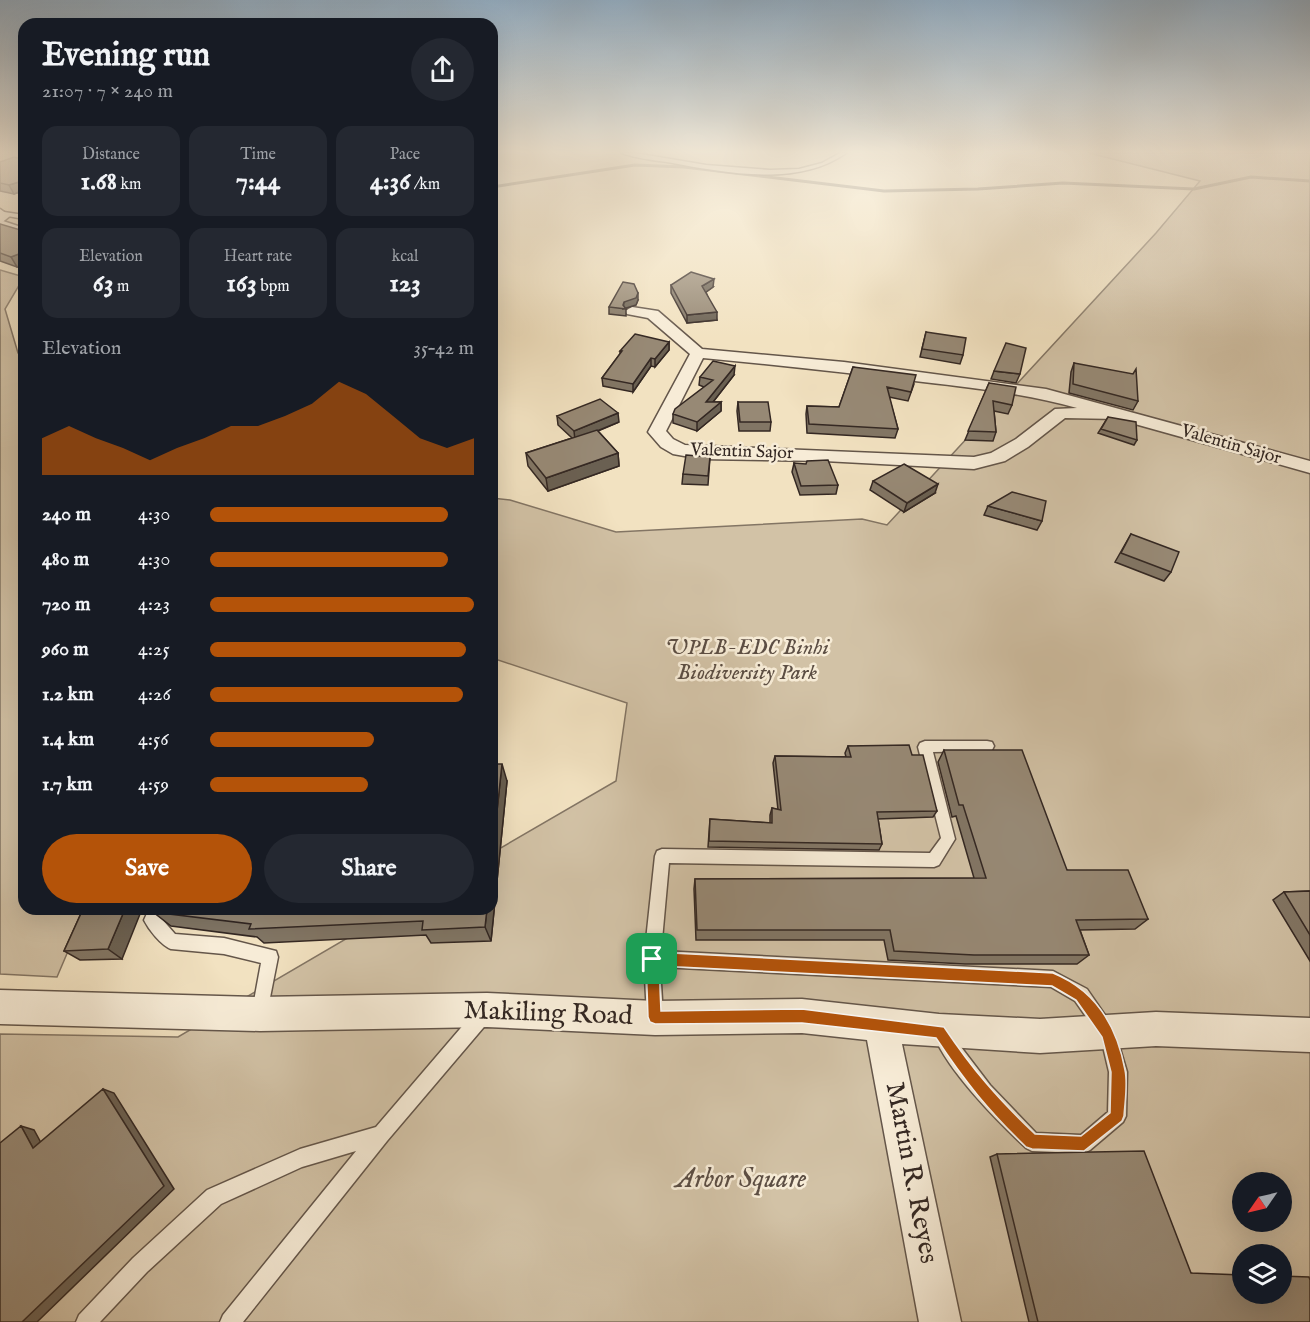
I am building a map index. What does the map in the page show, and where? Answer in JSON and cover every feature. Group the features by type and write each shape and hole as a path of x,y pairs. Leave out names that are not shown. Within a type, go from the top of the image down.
{"street":[{"path":"633,311 653,314 698,352"},
{"name":"Valentin Sajor","path":"1118,414 1061,413 1014,448 998,457 974,462 824,455 701,453 680,450 667,443 657,432 698,352 844,367 1046,394 1310,467"},
{"name":"Makiling Road","path":"0,1007 260,1014 488,1010 655,1017 802,1016 939,1031 1040,1036 1166,1029 1310,1035"},
{"name":"Martin R. Reyes","path":"881,1024 940,1322"}],"lane":[{"path":"1,217 18,217"},
{"path":"1,217 18,227"},
{"path":"655,1017 652,959 662,856 934,860 948,839 925,747 987,746"},
{"path":"154,915 152,920 171,941 224,946 270,957 260,1014"},
{"path":"652,959 1053,979 1081,995 1108,1034 1118,1072 1117,1116 1084,1144 1032,1142 993,1105 968,1075 939,1031"},
{"path":"230,1322 381,1135 488,1010"},
{"path":"86,1322 140,1265 214,1197 300,1158 381,1135"}],"green space":[{"path":"1171,215 1310,215 1310,1322 0,1322 0,1034 178,1037 387,915 498,915 498,850 616,781 627,703 498,660 498,499 510,500 616,532 862,519 887,525"},
{"path":"0,270 18,275 18,287 5,309 18,353 18,915 83,915 57,977 0,974"}],"building":[{"path":"0,224 18,229 18,254 11,257 0,253"},
{"path":"691,272 714,279 702,286 717,312 687,315 671,285"},
{"path":"623,282 634,284 638,293 636,298 624,302 626,309 609,307"},
{"path":"926,332 966,338 963,355 922,349"},
{"path":"635,334 669,342 655,359 651,358 633,384 602,378 622,351 620,351"},
{"path":"1006,343 1026,348 1020,374 994,371"},
{"path":"713,361 735,366 706,402 721,402 697,422 673,414 675,409 713,380 700,377"},
{"path":"1074,363 1133,374 1136,369 1138,401 1073,384"},
{"path":"853,367 916,375 911,392 887,387 898,429 809,424 807,406 839,407"},
{"path":"989,383 1016,387 1012,405 993,401 996,432 968,431"},
{"path":"600,399 618,413 574,431 557,416"},
{"path":"738,402 768,402 771,422 740,422"},
{"path":"1108,417 1136,422 1137,440 1101,429"},
{"path":"597,430 618,453 546,478 526,453"},
{"path":"686,455 710,457 708,476 683,474"},
{"path":"828,460 838,485 801,486 794,463 806,464 807,461"},
{"path":"904,464 938,484 907,503 873,481"},
{"path":"1012,492 1046,501 1042,521 988,506"},
{"path":"1131,534 1179,552 1171,572 1121,553"},
{"path":"909,745 912,755 923,755 937,811 877,812 882,844 709,841 710,819 772,823 772,808 781,810 775,756 851,757 848,746"},
{"path":"944,750 1022,750 1067,870 1128,870 1148,919 1076,920 1089,955 974,955 894,951 890,930 697,930 695,879 986,878 963,805 959,805"},
{"path":"498,764 502,764 498,802"},
{"path":"1310,891 1310,935 1284,892"},
{"path":"80,915 122,915 108,949 64,951"},
{"path":"178,915 486,915 485,927 422,930 423,921 249,929 251,924"},
{"path":"103,1089 164,1186 22,1322 0,1322 0,1143 21,1126 33,1148"},
{"path":"1144,1151 1191,1273 1232,1275 1232,1304 1292,1304 1292,1276 1309,1277 1310,1322 1038,1322 997,1154"}],"route":[{"path":"652,959 1053,979 1081,995 1108,1034 1118,1072 1117,1116 1084,1144 1032,1142 993,1105 968,1075 939,1031 802,1016 655,1017 652,959"}],"park label":[{"name":"UPLB-EDC Binhi Biodiversity Park","path":"747,660"},
{"name":"Arbor Square","path":"741,1180"}]}
